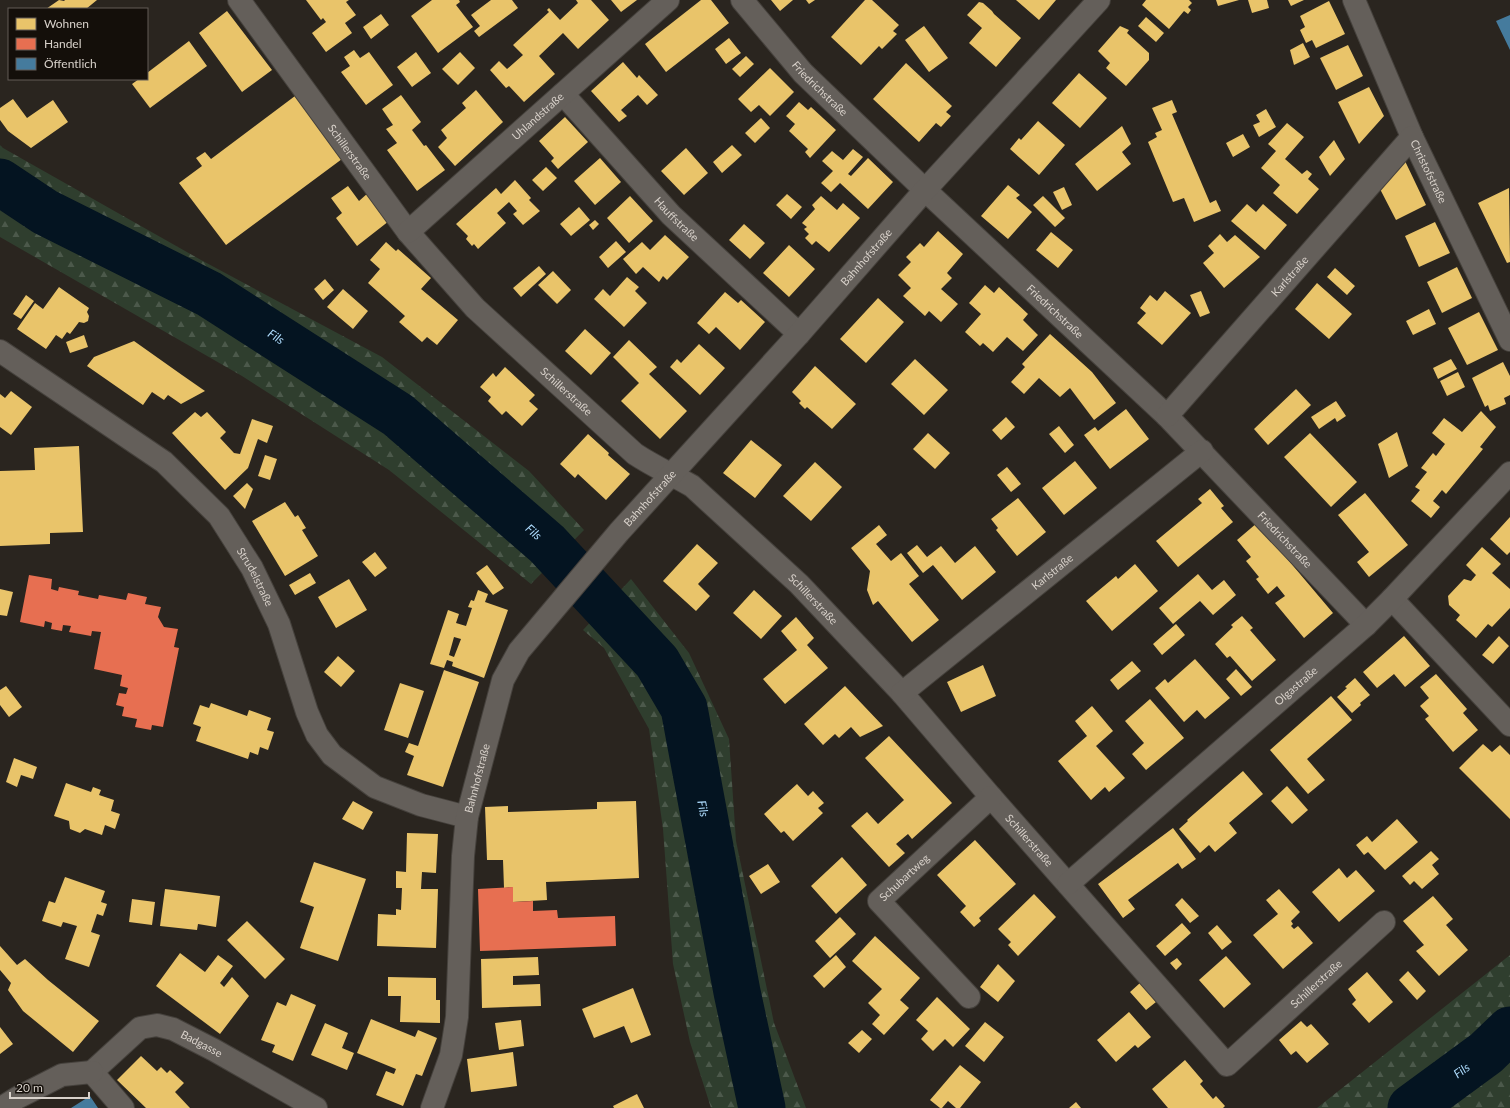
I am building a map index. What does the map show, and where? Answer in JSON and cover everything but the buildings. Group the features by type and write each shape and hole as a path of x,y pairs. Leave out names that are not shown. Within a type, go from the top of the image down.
{"street":[{"name":"Schillerstraße","path":"239,0 408,232 475,308 635,454 653,466 672,474 692,486 799,584 902,693 991,797 1227,1065 1384,922"},
{"name":"Uhlandstraße","path":"408,232 668,0"},
{"name":"Friedrichstraße","path":"742,0 803,73 925,190 1167,416 1202,451 1366,625"},
{"name":"Bahnhofstraße","path":"432,1108 451,1055 457,1017 463,856 467,817 503,680 519,651 619,532 799,334 925,190 1099,0"},
{"name":"Christofstraße","path":"1354,0 1412,137 1510,340"},
{"name":"Hauffstraße","path":"563,94 671,215 799,334"},
{"name":"Karlstraße","path":"1167,416 1412,137"},
{"name":"Strudelstraße","path":"0,351 164,462 219,516 252,568 279,624 307,712 316,735 332,755 375,787 421,805 467,817"},
{"name":"Karlstraße","path":"902,693 1202,451"},
{"name":"Olgastraße","path":"1068,884 1366,625 1510,473"},
{"path":"1392,599 1510,725"},
{"name":"Schubartweg","path":"968,997 879,901 991,797"},
{"name":"Badgasse","path":"92,1072 140,1028 157,1025 173,1029 214,1050 316,1108"},
{"path":"1,1108 62,1075 92,1072 123,1108"}],"green space":[{"path":"0,145 201,260 382,357 529,471 584,530 531,584 389,470 242,376 0,237"},
{"path":"631,579 689,653 729,739 736,841 774,1023 806,1108 711,1108 690,1042 673,964 663,829 649,729 604,648 583,630"},
{"path":"1510,955 1510,1108 1317,1108"}],"waterway":[{"name":"Fils","path":"0,182 45,212 209,294 398,415 547,544 657,662 684,708 737,992 762,1108"},
{"name":"Fils","path":"1411,1108 1486,1053 1510,1030"}]}
